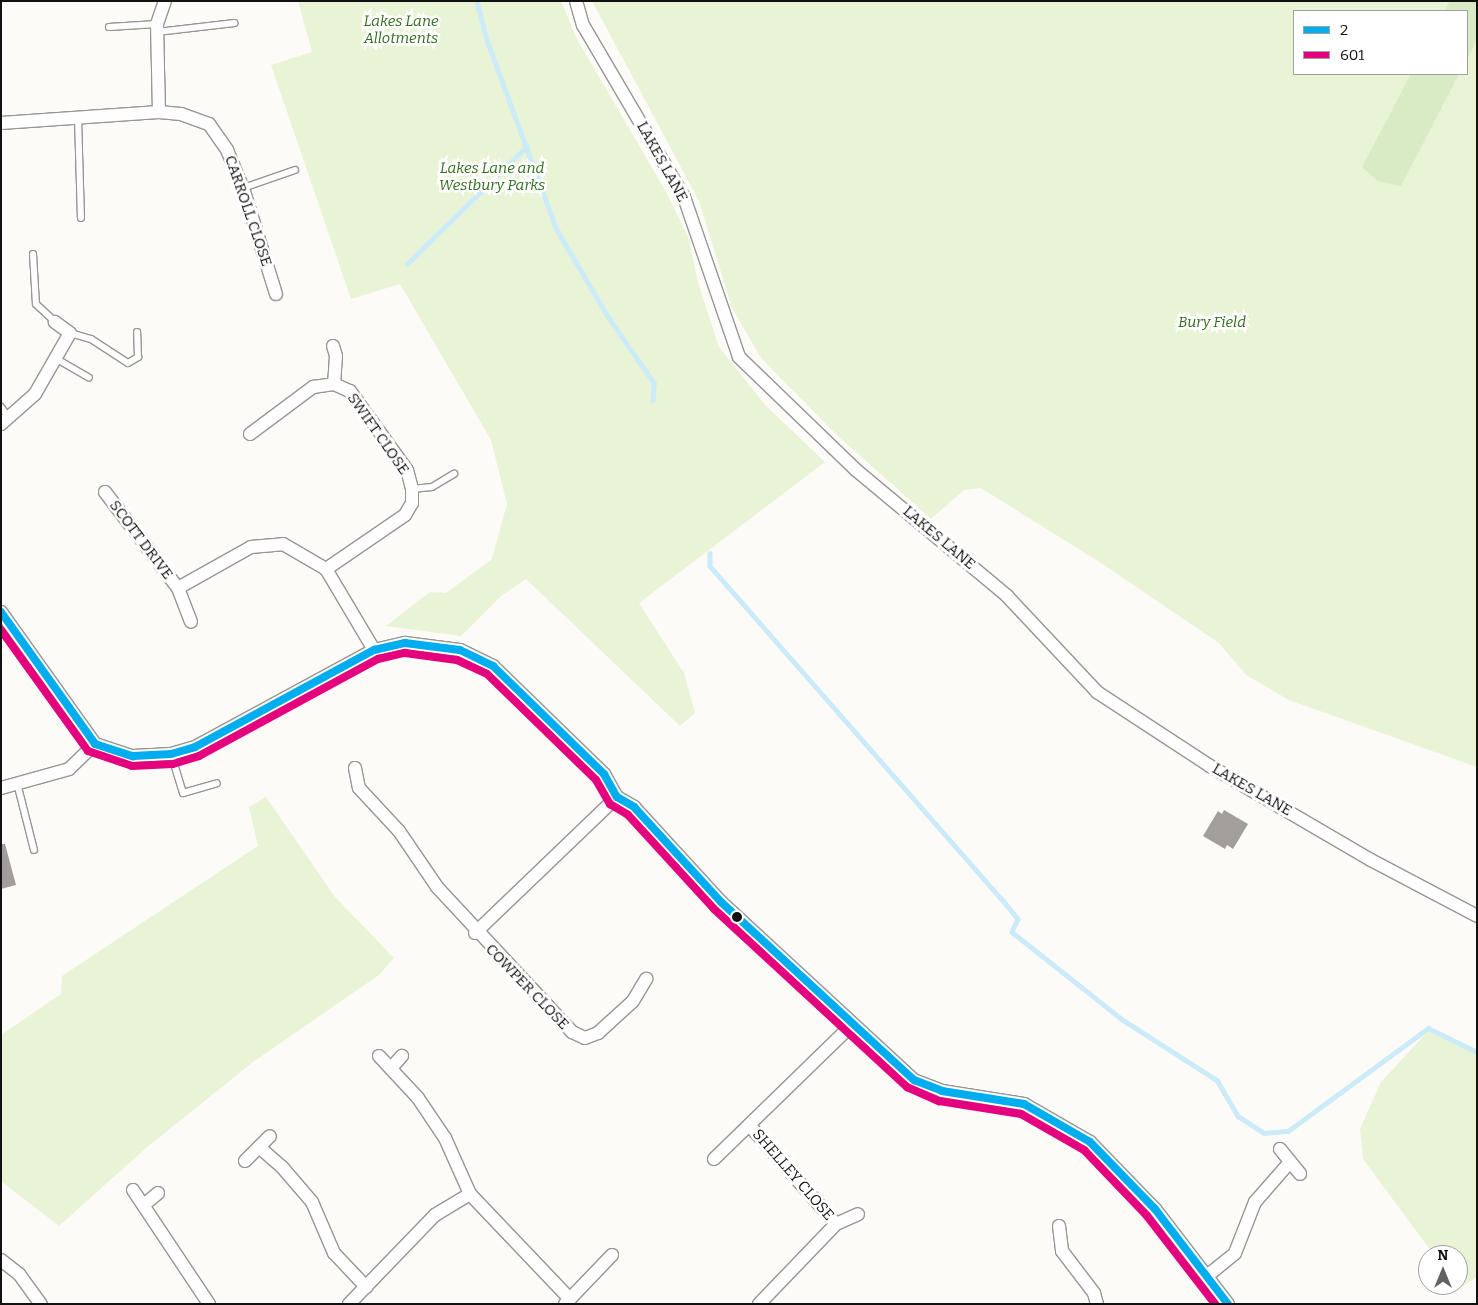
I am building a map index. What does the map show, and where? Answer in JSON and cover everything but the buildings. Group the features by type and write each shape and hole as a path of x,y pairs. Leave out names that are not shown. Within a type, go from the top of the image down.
{"street":[{"path":"159,112 157,28 165,1"},
{"name":"LAKES LANE","path":"576,1 584,25 684,197 739,357 856,470 1007,596 1097,692 1235,781 1477,916"},
{"name":"CARROLL CLOSE","path":"1,123 159,112 181,114 209,124 227,150 243,188 276,294"},
{"path":"5,422 35,394 70,333 56,322"},
{"name":"SWIFT CLOSE","path":"333,346 336,356 334,384"},
{"name":"SWIFT CLOSE","path":"250,434 313,387 334,384 350,391 407,470 412,489 412,502 405,515 326,569"},
{"name":"SCOTT DRIVE","path":"105,492 178,588 191,622"},
{"name":"SCOTT DRIVE","path":"178,588 236,554 269,543 297,549 326,569 374,650"},
{"path":"1,612 95,744 133,756 172,754 194,748 374,650 404,643 460,650 493,666 604,774 617,797 634,807 721,902 852,1025 914,1080 942,1090 1024,1104 1090,1142 1155,1209 1228,1304"},
{"path":"1,788 69,769 95,744"},
{"name":"COWPER CLOSE","path":"355,768 359,788 399,831 436,887 475,933 572,1032 585,1038 598,1033 633,1001 646,979"},
{"path":"475,933 617,797"},
{"name":"SHELLEY CLOSE","path":"714,1159 852,1025"},
{"path":"379,1056 392,1067 445,1138 470,1194 567,1301 612,1255"},
{"path":"392,1067 402,1056"},
{"name":"SHELLEY CLOSE","path":"750,1126 836,1224"},
{"path":"245,1161 270,1136"},
{"path":"259,1147 282,1167 312,1202 334,1253 366,1287"},
{"path":"1280,1149 1300,1174"},
{"path":"1207,1276 1235,1253 1255,1202 1290,1162"},
{"path":"133,1190 145,1204 209,1304"},
{"path":"145,1204 158,1193"},
{"path":"349,1304 434,1215 470,1194"},
{"name":"SHELLEY CLOSE","path":"760,1304 836,1224 858,1214"},
{"path":"1059,1226 1062,1251 1094,1293 1097,1304"},
{"path":"1,1260 19,1274 41,1304"}],"lane":[{"path":"109,27 157,28 234,23"},
{"path":"78,118 81,218"},
{"path":"243,188 295,170"},
{"path":"33,254 36,304 56,322"},
{"path":"70,333 91,340 128,363 138,357 137,332"},
{"path":"55,358 89,378"},
{"path":"1,408 5,422"},
{"path":"412,489 432,487 454,474"},
{"path":"172,754 183,792 217,784"},
{"path":"18,783 34,850"}],"green space":[{"name":"Lakes Lane and Westbury Parks","path":"298,1 561,1 578,41 665,190 689,239 698,283 719,347 766,406 825,462 639,603 684,673 695,713 680,726 526,579 501,596 461,636 386,626 430,592 446,593 492,559 507,504 491,440 400,284 351,299 271,65 312,52"},
{"name":"Bury Field","path":"592,1 1477,1 1477,767 1289,700 1246,675 1219,643 1101,563 981,488 964,490 931,519 839,437 761,358 732,308 699,201"},
{"path":"1450,1 1477,1 1477,40 1468,58 1468,10 1445,10"},
{"path":"1410,75 1458,75 1401,186 1378,181 1362,167"},
{"path":"266,797 335,897 394,958 379,975 253,1062 146,1148 59,1226 1,1181 1,1035 61,994 62,976 258,846 249,807"},
{"path":"1430,1029 1477,1051 1477,1277 1468,1283 1468,1245 1427,1245 1363,1159 1360,1129 1381,1082"}],"waterway":[{"path":"477,1 487,40 556,228 607,315 654,383 653,400"},
{"path":"407,264 527,146"},
{"path":"710,553 710,566 1018,919 1012,932 1123,1020 1217,1080 1238,1116 1264,1133 1288,1131 1428,1028 1477,1052"}],"transit line":[{"name":"2","path":"1,612 95,744 133,756 171,754 195,747 374,650 405,643 460,650 493,666 604,774 617,797 634,807 721,902 914,1080 942,1091 1024,1104 1090,1142 1155,1209 1228,1304"},
{"name":"601","path":"1,630 88,751 132,766 173,764 199,756 378,659 405,653 457,660 487,674 596,780 610,804 628,815 714,909 907,1087 939,1101 1021,1114 1084,1150 1147,1216 1215,1304"}],"park label":[{"name":"Lakes Lane Allotments","path":"401,30"}]}
